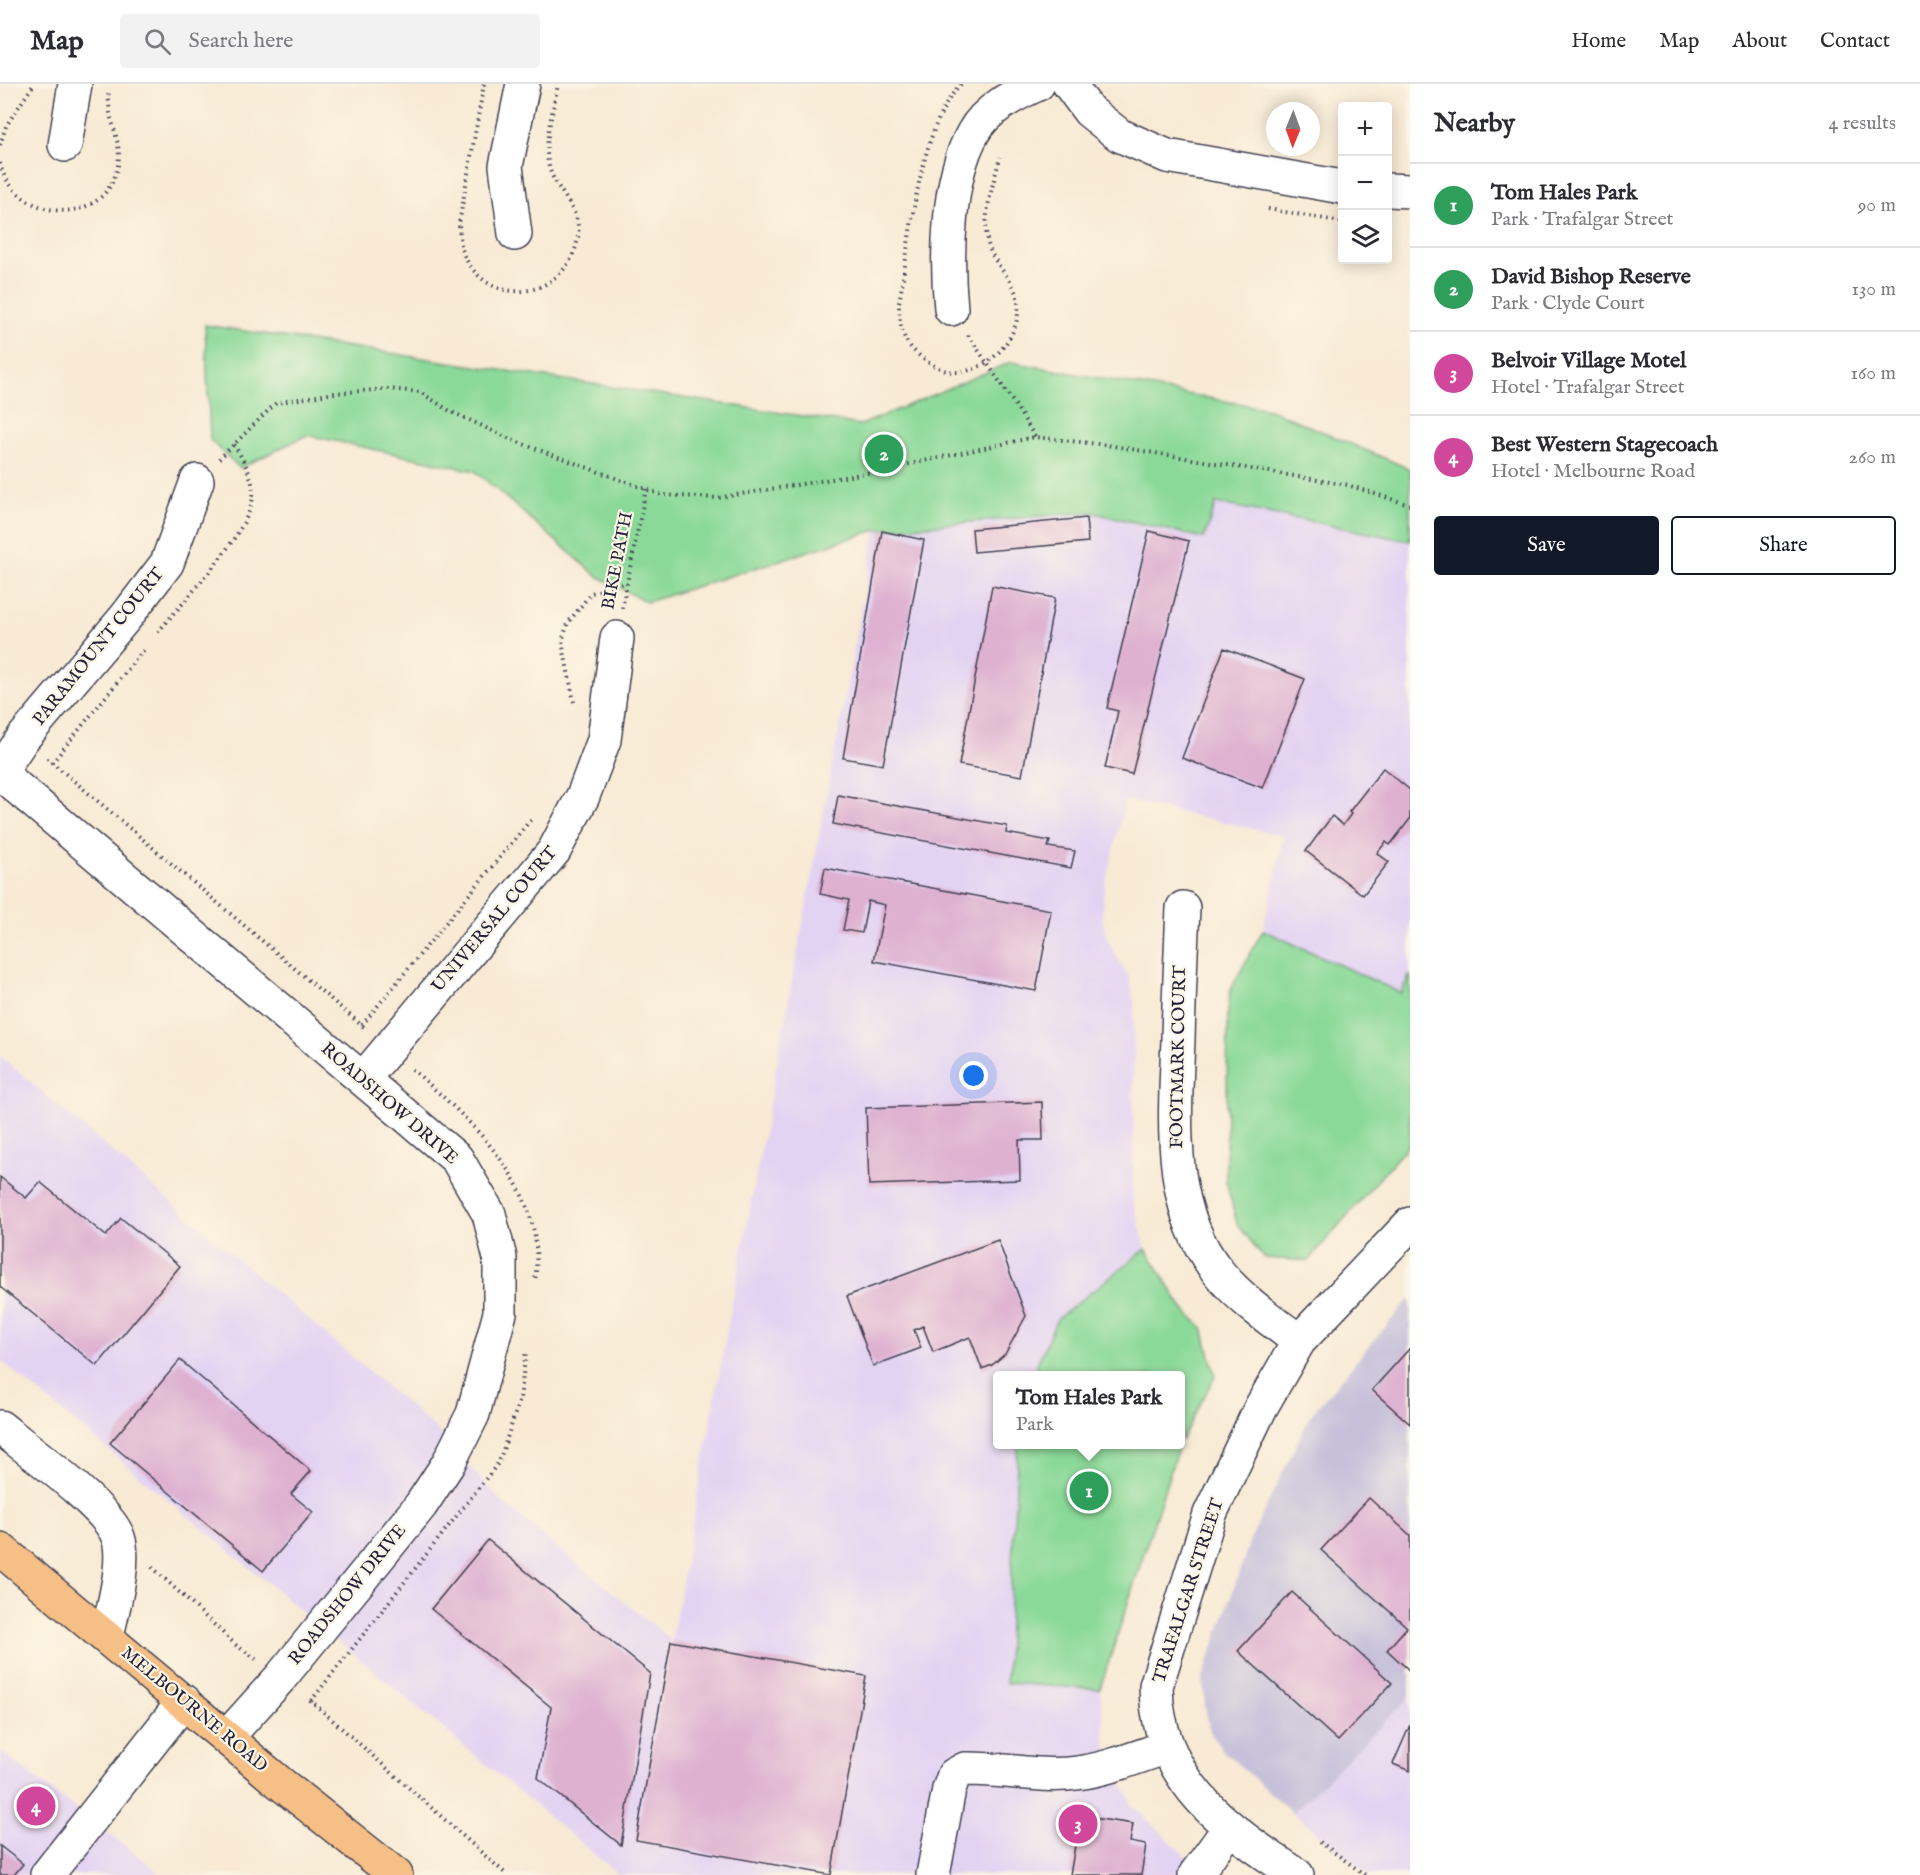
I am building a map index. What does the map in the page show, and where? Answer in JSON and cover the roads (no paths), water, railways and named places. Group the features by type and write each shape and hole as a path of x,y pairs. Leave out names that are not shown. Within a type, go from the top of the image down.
{"main road":[{"name":"MELBOURNE ROAD","path":"0,1549 280,1783 396,1875"},
{"name":"MELBOURNE ROAD","path":"280,1783 366,1875"}],"street":[{"path":"65,145 75,84"},
{"path":"515,234 506,166 523,84"},
{"path":"951,309 948,243 961,160 974,132 992,111 1038,84"},
{"path":"1069,84 1089,111 1119,135 1167,156 1338,186"},
{"path":"1392,190 1410,191"},
{"name":"PARAMOUNT COURT","path":"0,772 24,738 167,563 197,481"},
{"name":"UNIVERSAL COURT","path":"363,1079 554,851 583,796 604,740 617,638"},
{"name":"ROADSHOW DRIVE","path":"0,772 457,1159 489,1214 500,1258 500,1313 473,1414 448,1464 422,1505 281,1677 227,1737"},
{"name":"FOOTMARK COURT","path":"1183,908 1175,1132 1180,1188 1188,1218 1218,1271 1243,1299 1299,1341"},
{"name":"TRAFALGAR STREET","path":"1289,1871 1216,1815 1171,1760 1156,1712 1156,1686 1161,1664 1210,1514 1261,1407 1299,1341 1410,1224"},
{"name":"MELBOURNE ROAD","path":"0,1427 100,1510 118,1536 121,1558 108,1637"},
{"path":"47,1875 184,1701"},
{"path":"933,1875 949,1789 954,1775 959,1772 965,1769 985,1769 1051,1774 1077,1773 1112,1766 1167,1748"},
{"path":"1195,1875 1230,1827"}],"place":[{"name":"David Bishop Reserve","path":"884,454"},
{"name":"Tom Hales Park","path":"1089,1491"},
{"name":"Best Western Stagecoach","path":"36,1806"},
{"name":"Belvoir Village Motel","path":"1078,1824"}]}
